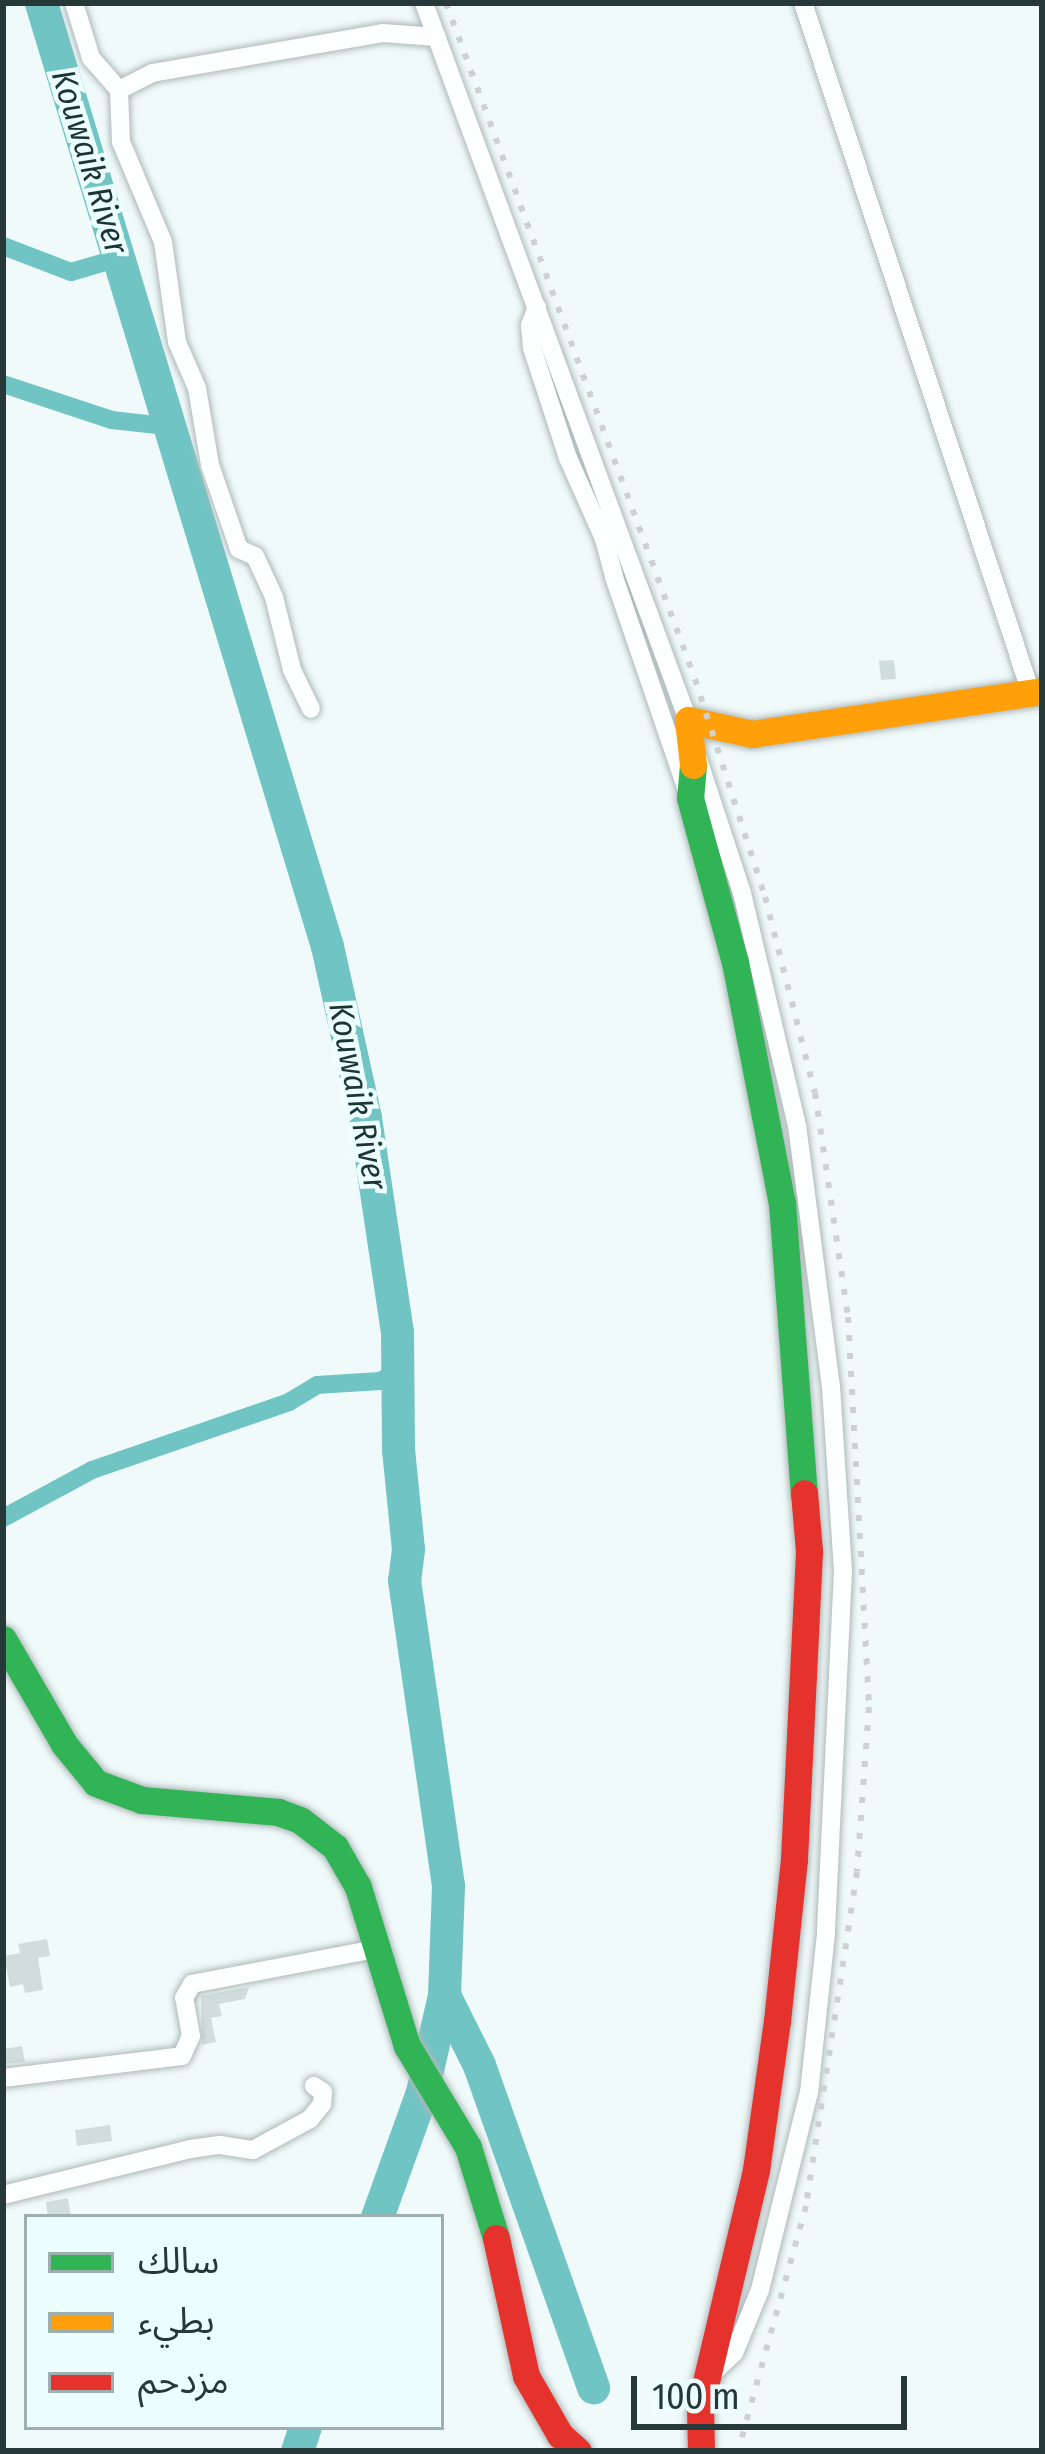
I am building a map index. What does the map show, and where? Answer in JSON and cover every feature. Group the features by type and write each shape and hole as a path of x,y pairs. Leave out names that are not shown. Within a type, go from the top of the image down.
{"street":[{"path":"74,3 91,58 119,90 121,142 163,242 177,342 197,388 209,465 239,549 255,556 274,597 292,670 310,709"},
{"path":"424,3 688,720 742,893 796,1125 831,1386 843,1570 827,1912 809,2092 760,2290 734,2353 706,2379"},
{"path":"688,720 752,734 1037,692 803,3"},
{"path":"119,90 152,74 383,33 436,37"},
{"path":"537,307 530,325 532,348 568,458 604,539 690,798 740,985 782,1203 808,1551 794,1859 756,2170 706,2379 700,2451"},
{"path":"604,539 611,508"},
{"path":"690,798 694,749"},
{"path":"3,1639 64,1744 96,1783 142,1800 278,1813 322,1834 358,1887 394,2014 418,2066 461,2127 477,2172 526,2376 560,2435 578,2451"},
{"path":"3,2078 182,2056 191,2036 184,1998 192,1984 376,1949"},
{"path":"3,2195 190,2149 220,2144 253,2150 310,2120 322,2104 323,2092 314,2086"}],"building":[{"path":"894,660 896,679 881,680 879,661"},
{"path":"47,1939 50,1956 38,1958 43,1990 25,1993 23,1984 10,1987 4,1956 20,1953 18,1944"},
{"path":"249,1987 245,1999 219,2004 222,2016 211,2018 216,2042 202,2045 201,1996"},
{"path":"22,2046 25,2062 3,2064 3,2049"},
{"path":"110,2125 112,2141 77,2146 75,2130"},
{"path":"68,2198 71,2214 48,2214 46,2202"}],"waterway":[{"name":"Kouwaik River","path":"41,3 327,946 365,1118 397,1332 398,1449 408,1549 404,1580 448,1886 444,1995 422,2092 378,2214"},
{"path":"3,246 71,272 122,257"},
{"path":"3,384 112,420 173,427"},
{"path":"3,1518 92,1470 289,1402 317,1385 380,1381 400,1370"},
{"path":"444,1995 479,2065 593,2387"},
{"name":"Kouwaik River","path":"297,2451 304,2430"}],"railway":[{"path":"446,3 695,679 765,897 815,1093 848,1317 869,1707 857,1872 806,2206 738,2451"}],"traffic: fast":[{"path":"693,765 690,798 735,962 782,1203 804,1493"},
{"path":"3,1639 64,1744 96,1783 142,1800 278,1812 300,1820 335,1847 358,1887 407,2046 468,2147 496,2238"}],"traffic: slow":[{"path":"693,765 688,720 752,734 1042,691"}],"traffic: jam":[{"path":"701,2451 700,2407 756,2170 777,2021 794,1859 809,1551 804,1493"},
{"path":"496,2238 526,2376 560,2435 578,2451"}]}
